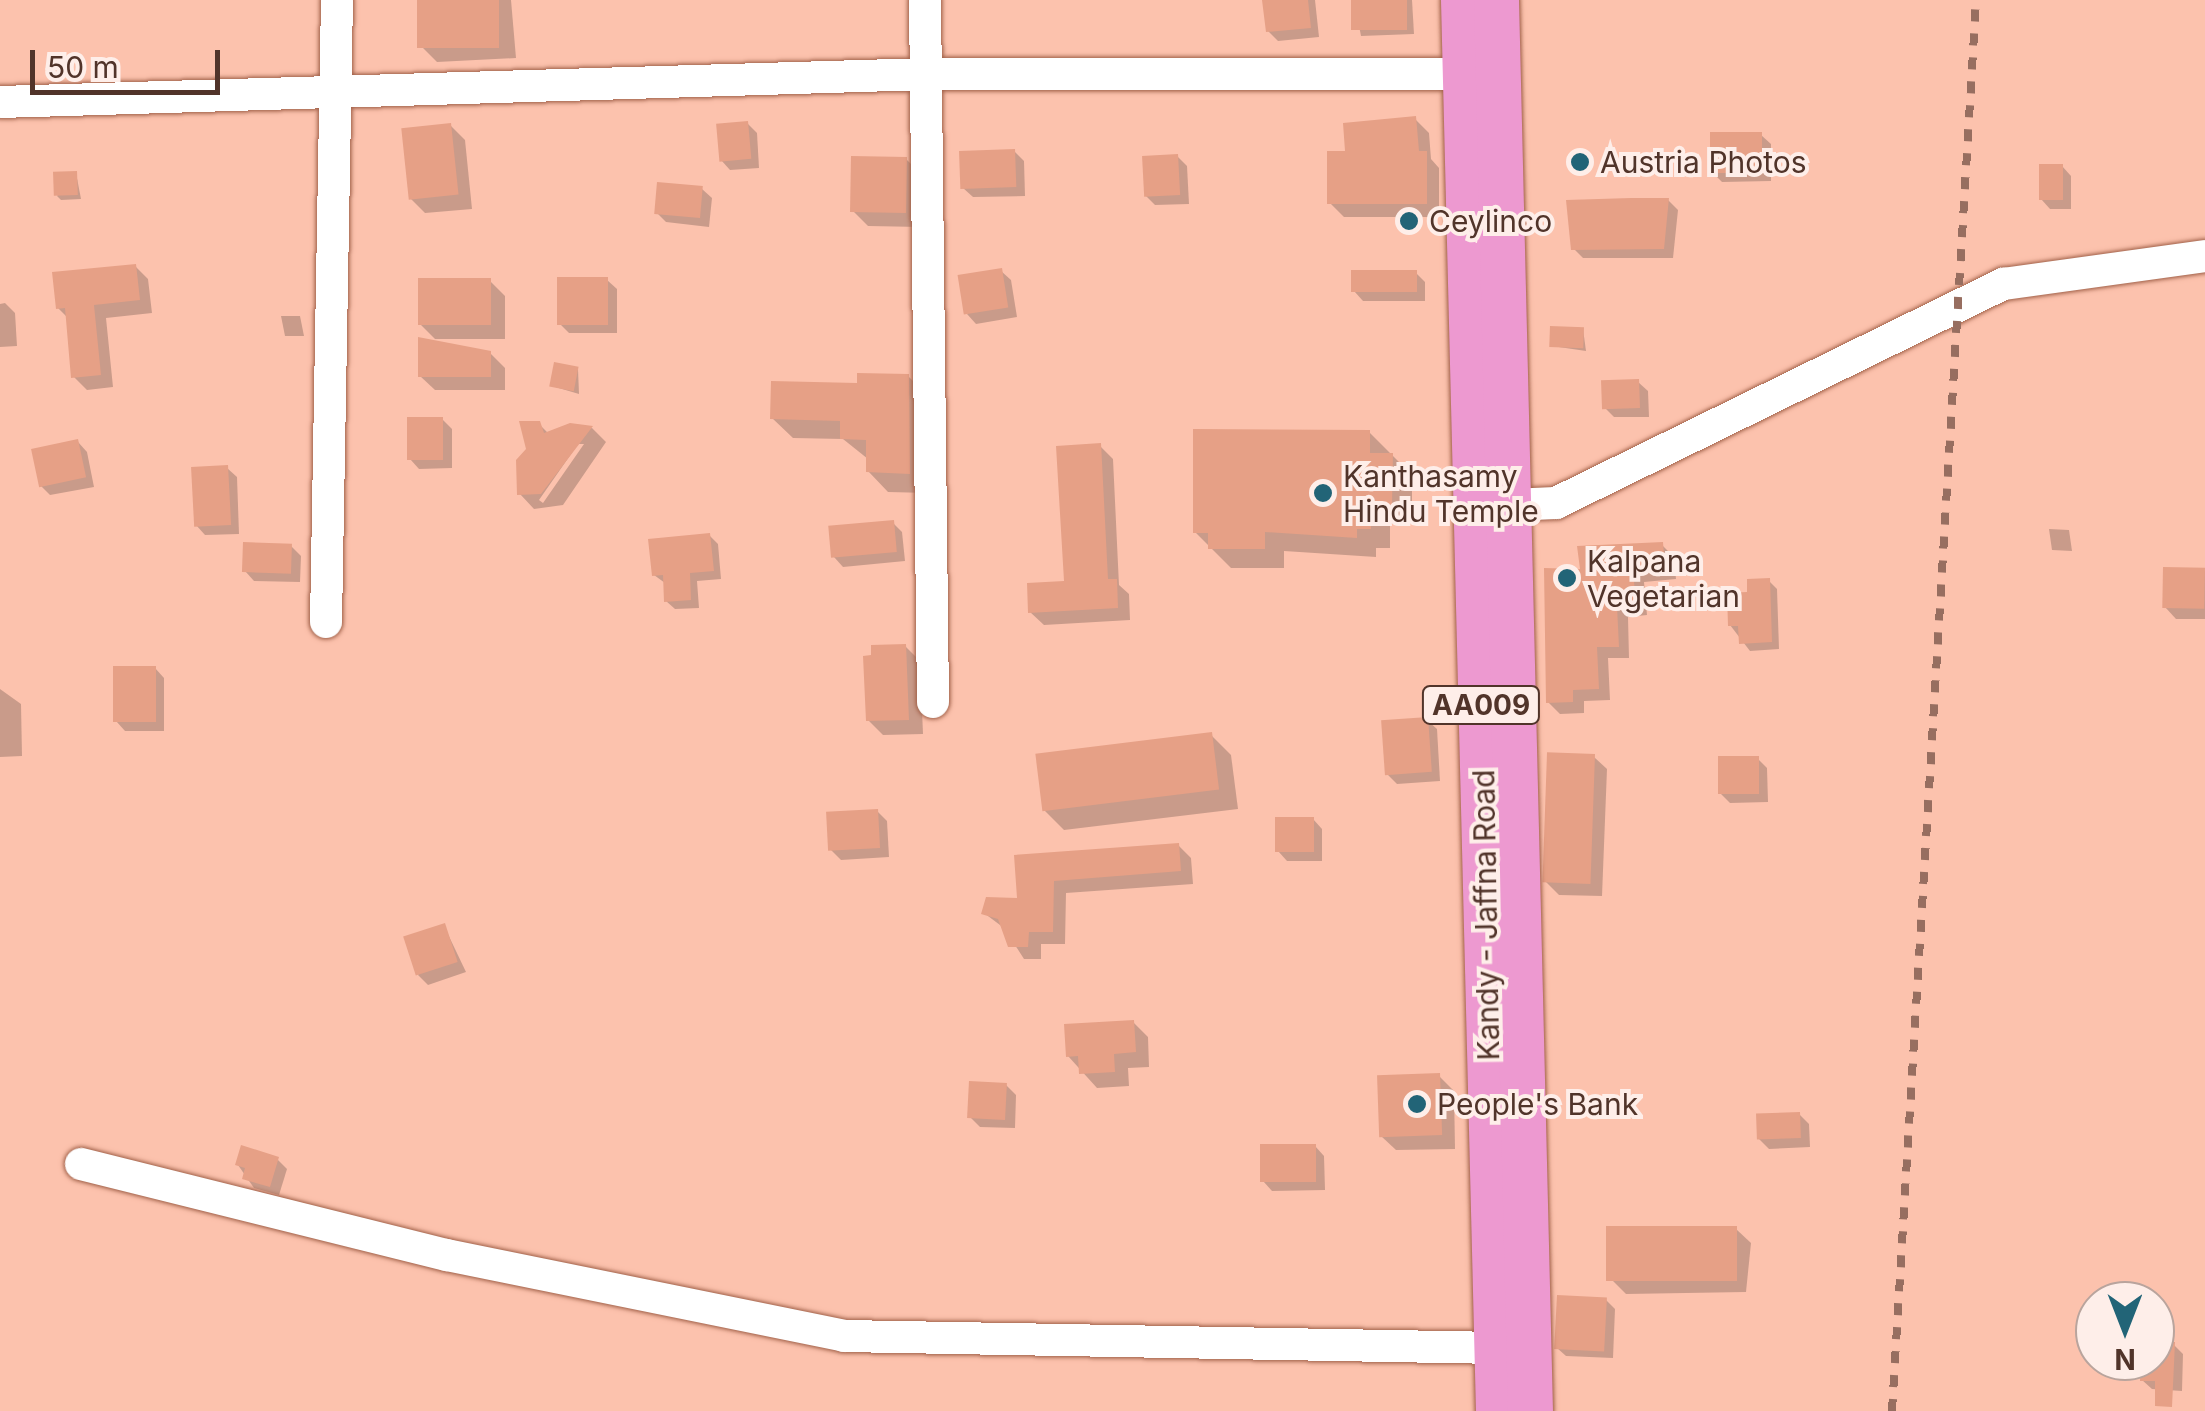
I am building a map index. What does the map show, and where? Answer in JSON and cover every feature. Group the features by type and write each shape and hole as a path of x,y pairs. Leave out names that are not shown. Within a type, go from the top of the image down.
{"highway":[{"name":"Kandy - Jaffna Road","path":"1463,0 1482,74"},
{"name":"Kandy - Jaffna Road","path":"1496,0 1482,74 1493,506 1530,1411"},
{"name":"Kandy - Jaffna Road","path":"1493,506 1498,1411"}],"street":[{"path":"326,622 337,0"},
{"path":"926,0 933,702"},
{"path":"0,102 927,74 1482,74"},
{"path":"1493,506 1556,504 2004,284 2205,256"},
{"path":"81,1164 447,1255 844,1336 1497,1348"}],"building":[{"path":"417,0 499,0 499,48 417,48"},
{"path":"1262,0 1308,0 1311,28 1266,32"},
{"path":"1351,0 1407,0 1407,30 1351,30"},
{"path":"1416,116 1419,151 1427,151 1427,204 1327,204 1327,151 1345,151 1343,123"},
{"path":"748,121 751,159 719,162 716,124"},
{"path":"451,123 459,195 409,200 401,128"},
{"path":"1710,132 1762,132 1762,173 1710,173"},
{"path":"1015,149 1016,187 960,189 959,151"},
{"path":"1178,154 1180,195 1144,197 1142,156"},
{"path":"851,156 907,157 906,213 850,212"},
{"path":"2039,164 2063,164 2063,200 2039,200"},
{"path":"77,171 78,195 54,196 53,172"},
{"path":"657,182 703,186 700,218 654,214"},
{"path":"1669,198 1664,249 1571,250 1566,200"},
{"path":"136,264 140,300 94,305 101,375 71,378 65,308 56,309 52,272"},
{"path":"1002,268 1008,308 964,315 958,275"},
{"path":"1351,270 1417,270 1417,292 1351,292"},
{"path":"557,277 608,277 608,325 557,325"},
{"path":"418,278 491,278 491,325 418,325"},
{"path":"1550,326 1584,327 1583,348 1549,347"},
{"path":"418,337 491,351 491,377 418,377"},
{"path":"554,362 579,367 574,391 549,387"},
{"path":"857,373 909,374 910,474 866,472 866,440 840,439 840,421 770,419 771,381 857,383"},
{"path":"1639,379 1640,408 1602,409 1601,380"},
{"path":"407,417 443,417 443,460 407,460"},
{"path":"519,421 540,421 544,433 570,423 593,426 541,494 517,495 516,460 526,449"},
{"path":"1193,429 1370,430 1370,453 1393,453 1392,505 1371,505 1371,529 1357,529 1357,538 1265,532 1265,549 1208,549 1208,533 1193,533"},
{"path":"78,439 86,477 39,487 31,449"},
{"path":"1101,443 1108,579 1117,579 1118,608 1028,613 1027,583 1064,581 1056,446"},
{"path":"228,465 231,525 194,527 191,467"},
{"path":"894,520 897,552 831,558 828,526"},
{"path":"710,533 714,571 690,573 691,600 664,602 663,575 652,576 648,539"},
{"path":"243,542 292,544 291,574 242,572"},
{"path":"1663,542 1665,568 1633,571 1636,603 1617,606 1619,647 1597,647 1599,689 1573,690 1573,702 1546,703 1544,568 1580,569 1577,546"},
{"path":"2163,567 2205,568 2204,609 2162,608"},
{"path":"1770,578 1772,642 1739,644 1738,626 1728,626 1727,593 1747,592 1747,579"},
{"path":"906,644 909,720 866,721 863,656 871,655 871,645"},
{"path":"113,666 156,666 156,722 113,722"},
{"path":"1428,717 1432,772 1385,775 1381,720"},
{"path":"1212,732 1219,790 1042,811 1035,754"},
{"path":"1547,752 1595,754 1590,884 1542,882"},
{"path":"1718,756 1759,756 1759,794 1718,794"},
{"path":"878,809 880,848 828,851 826,812"},
{"path":"1275,817 1314,817 1314,852 1275,852"},
{"path":"1179,843 1181,871 1054,881 1053,932 1029,932 1028,947 1008,947 998,919 981,914 986,897 1017,898 1014,855"},
{"path":"445,923 458,962 416,976 403,937"},
{"path":"1134,1020 1136,1052 1114,1054 1115,1072 1079,1074 1078,1056 1066,1057 1064,1024"},
{"path":"1440,1073 1442,1135 1379,1137 1377,1075"},
{"path":"969,1081 1007,1083 1005,1120 967,1118"},
{"path":"1800,1112 1801,1138 1757,1140 1756,1114"},
{"path":"1260,1144 1316,1144 1316,1182 1260,1182"},
{"path":"241,1145 279,1157 270,1187 242,1179 245,1168 235,1165"},
{"path":"1606,1226 1737,1226 1737,1281 1606,1281"},
{"path":"1557,1295 1607,1298 1604,1352 1554,1349"},
{"path":"2155,1381 2173,1381 2172,1407 2155,1406"}],"railway":[{"path":"1892,1411 1976,0"}],"place":[{"name":"Austria Photos","path":"1580,162"},
{"name":"Ceylinco","path":"1409,221"},
{"name":"Kanthasamy Hindu Temple","path":"1323,493"},
{"name":"Kalpana Vegetarian","path":"1567,578"},
{"name":"People's Bank","path":"1417,1104"}]}
